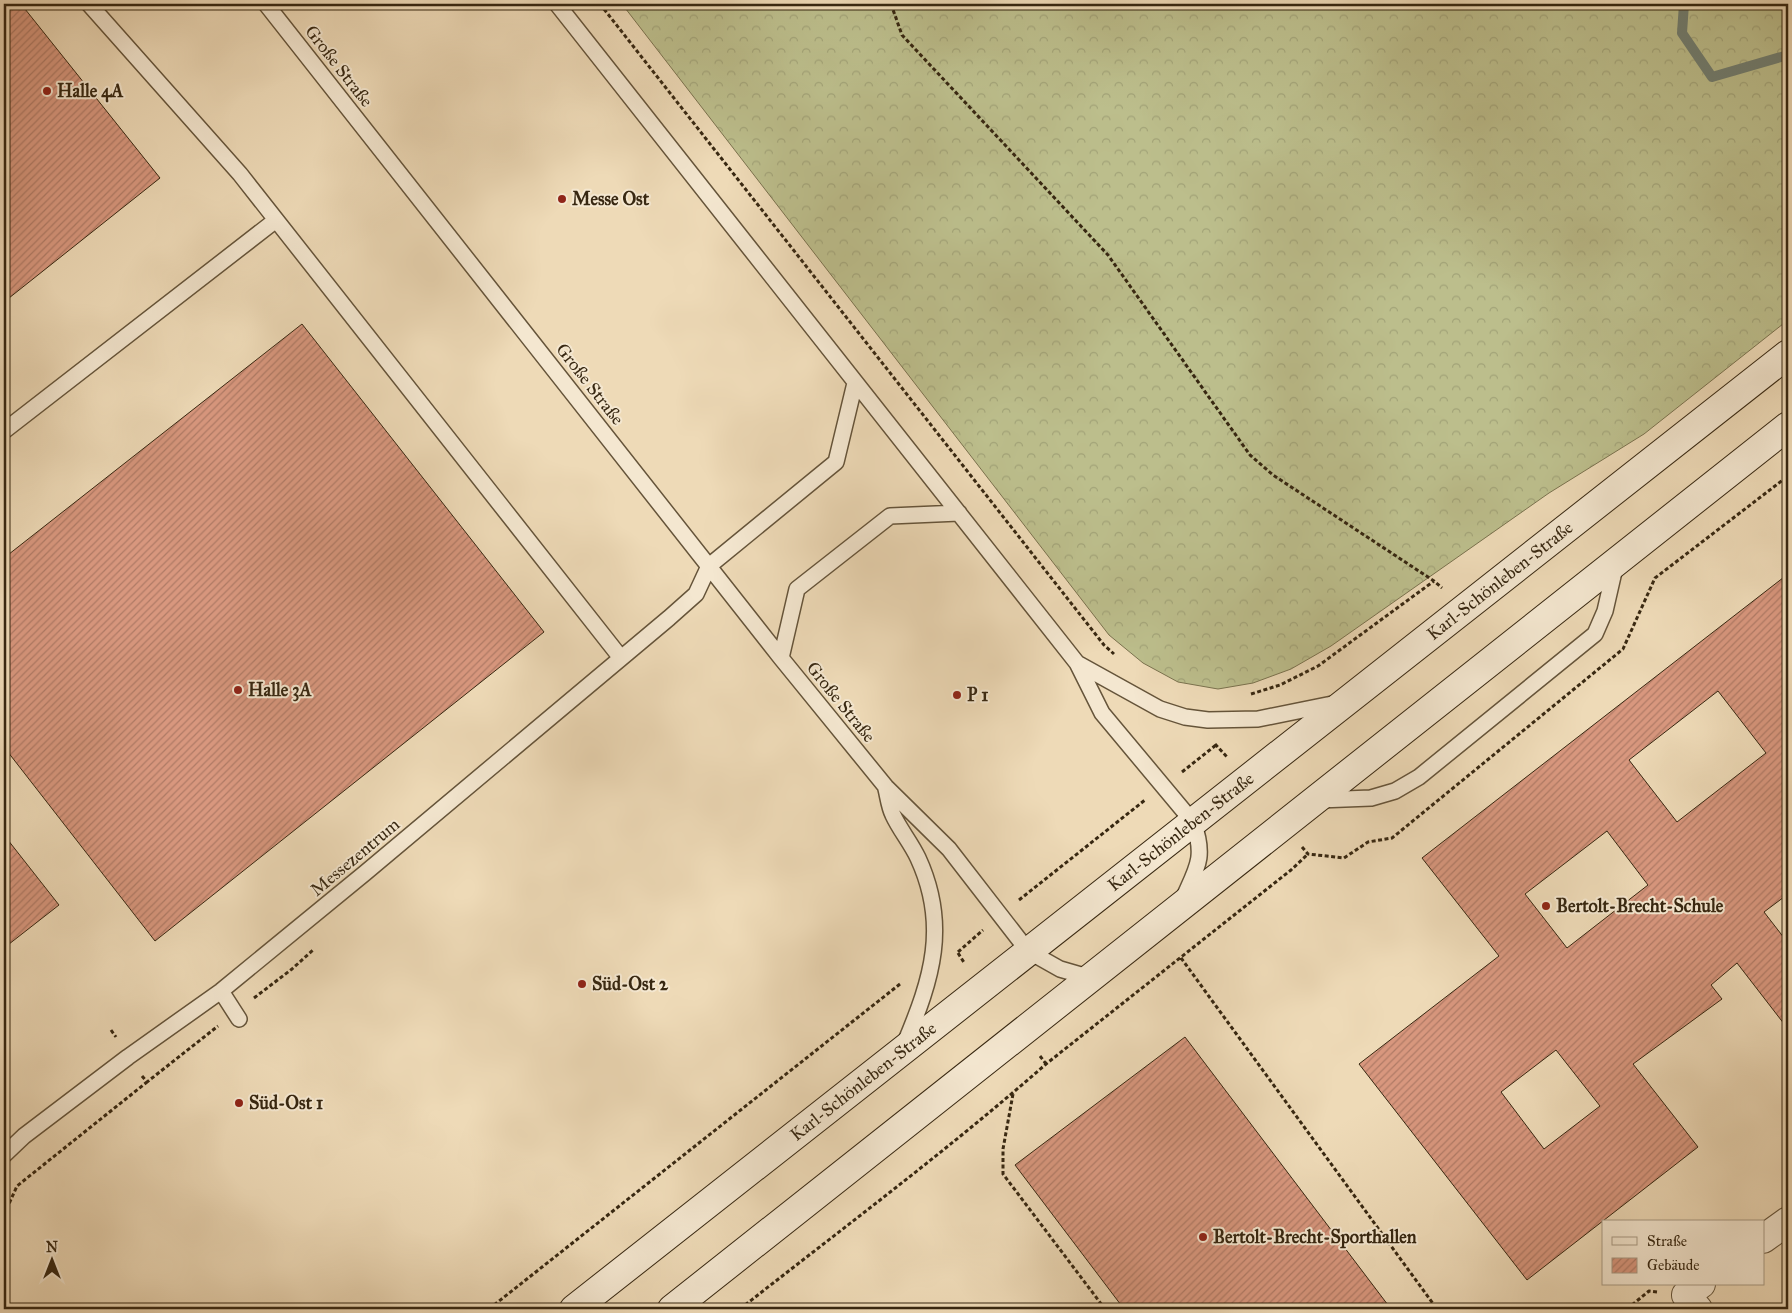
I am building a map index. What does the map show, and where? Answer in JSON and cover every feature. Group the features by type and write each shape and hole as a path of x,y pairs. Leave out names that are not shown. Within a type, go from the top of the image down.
{"main road":[{"name":"Karl-Schönleben-Straße","path":"574,1309 1788,354"},
{"path":"672,1309 1788,426"},
{"path":"1764,1238 1788,1221"},
{"path":"1698,1286 1686,1295 1698,1309"}],"lane":[{"path":"90,4 240,174 621,658"},
{"name":"Große Straße","path":"266,4 781,658 886,787 949,849 1028,951 1060,969 1091,978"},
{"path":"557,4 1077,663 1102,713 1192,822 1200,844 1200,856 1198,868 1178,910"},
{"path":"4,431 276,220"},
{"path":"709,566 836,462 855,383"},
{"path":"781,658 798,589 890,516 959,513"},
{"path":"1315,800 1371,798 1395,792 1419,777 1595,634 1605,611 1616,562"},
{"name":"Messezentrum","path":"4,1155 24,1136 128,1057 221,991 402,842 696,594 709,566"},
{"path":"1077,663 1160,709 1192,718 1208,720 1258,719 1346,701"},
{"name":"Große Straße","path":"886,787 893,814 918,858 928,886 935,930 929,981 918,1013 901,1051"},
{"path":"221,991 239,1018"}],"path":[{"path":"600,4 1098,637 1116,656"},
{"path":"891,4 902,36 1108,255 1250,455 1273,475 1434,581 1464,609"},
{"path":"1249,694 1280,685 1318,666 1434,581"},
{"path":"958,952 1000,915 1216,745"},
{"path":"740,1309 892,1191 1013,1094 1046,1064 1291,870 1308,854"},
{"path":"1181,958 1437,1309"},
{"path":"489,1309 902,982"},
{"path":"4,1215 17,1186 147,1082"},
{"path":"1013,1094 1003,1149 1003,1174 1105,1309"}],"green space":[{"path":"622,4 1788,4 1788,320 1644,434 1549,493 1331,646 1291,669 1253,683 1218,689 1178,682 1143,663 1109,635"}],"building":[{"name":"Halle 4A","path":"4,4 21,4 160,178 4,302"},
{"name":"Halle 3A","path":"302,324 544,632 155,941 4,747 4,558"},
{"path":"1788,574 1788,894 1764,912 1788,943 1788,1029 1737,963 1711,985 1722,999 1633,1064 1698,1147 1527,1280 1359,1064 1499,956 1422,858","holes":["1718,691 1766,753 1677,822 1629,760","1607,831 1648,885 1567,948 1525,894","1556,1050 1600,1106 1544,1149 1501,1092"]},
{"path":"4,835 59,905 4,948"},
{"name":"Bertolt-Brecht-Sporthallen","path":"1185,1037 1391,1309 1124,1309 1015,1165"}],"waterway":[{"path":"1684,4 1682,33 1712,77 1788,55"}],"place":[{"name":"Halle 4A","path":"47,91"},
{"name":"Messe Ost","path":"562,199"},
{"name":"Halle 3A","path":"238,690"},
{"name":"P 1","path":"957,695"},
{"name":"Bertolt-Brecht-Schule","path":"1546,906"},
{"name":"Süd-Ost 2","path":"582,984"},
{"name":"Süd-Ost 1","path":"239,1103"},
{"name":"Bertolt-Brecht-Sporthallen","path":"1203,1237"}]}
